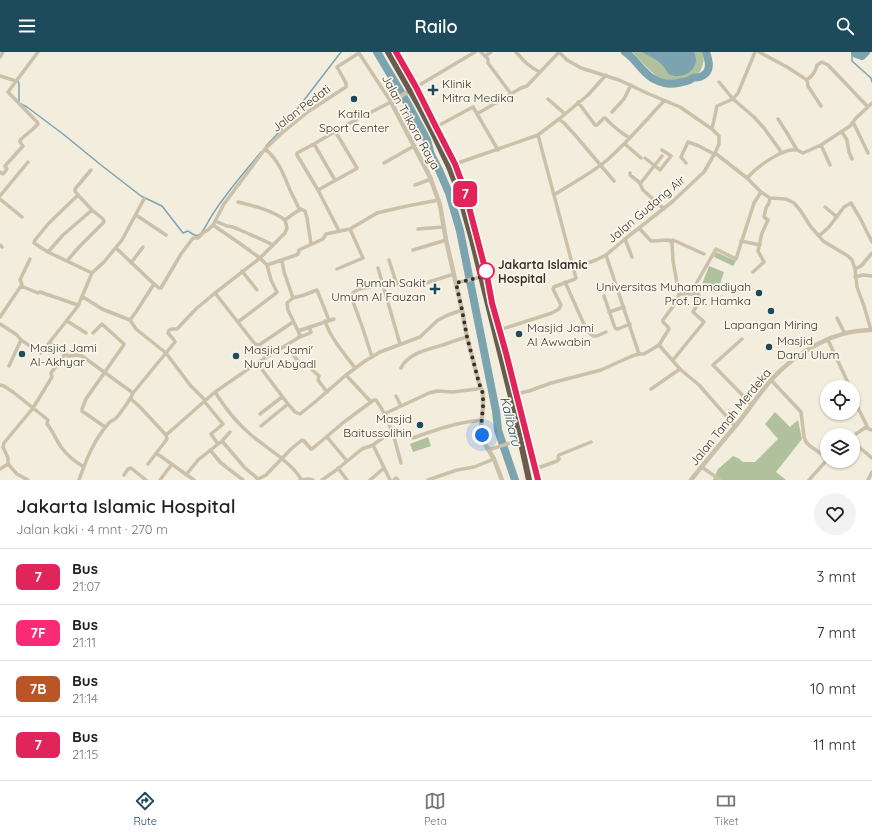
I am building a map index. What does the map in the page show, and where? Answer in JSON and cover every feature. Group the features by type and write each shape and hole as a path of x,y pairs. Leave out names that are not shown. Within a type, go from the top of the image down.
{"highway":[{"path":"388,52 436,127 455,164 478,277 529,480"},
{"path":"396,52 411,90 468,206 538,480"}],"street":[{"path":"0,57 2,52"},
{"path":"0,172 3,174 7,169 6,166 24,146 20,140 33,130 38,123 8,92 38,52"},
{"path":"338,229 297,154 348,124 393,101 469,54 475,52"},
{"path":"481,52 486,56 488,63 511,94"},
{"path":"486,56 491,52"},
{"path":"516,52 526,64 540,72"},
{"path":"477,114 527,86 559,52 567,60 581,68 619,80 680,107 712,129 717,106 733,99 738,93 755,52"},
{"path":"759,52 807,80 808,86 821,106"},
{"name":"Jalan Pedati","path":"154,284 160,288 162,287 181,254 193,238 198,238 214,223 224,204 265,150 285,130 309,111 346,87 346,83 337,67 359,53 361,55"},
{"name":"Jalan Trikora Raya","path":"361,55 393,101 431,179 439,200 443,227 467,337 484,399 481,427 482,435 488,450 494,459 502,480"},
{"path":"778,119 797,150 803,153 821,146 842,132 870,106 828,65 822,62 817,65 817,69 813,75 807,80"},
{"path":"455,164 538,135 565,114 592,90 606,75"},
{"path":"0,76 17,80"},
{"path":"719,82 733,99 754,117 764,128 782,153"},
{"path":"612,112 624,99 631,85"},
{"path":"548,99 565,114"},
{"path":"554,196 600,165 625,144 664,101"},
{"path":"578,102 595,125 605,118 616,130 630,138"},
{"path":"436,127 472,107 498,150"},
{"path":"559,119 575,135 614,181"},
{"path":"853,122 868,153"},
{"name":"Jalan Gudang Air","path":"574,268 606,255 677,198 704,172 719,144 719,136 712,129"},
{"path":"318,190 357,168 336,131"},
{"path":"842,132 847,140 852,159"},
{"path":"499,330 552,313 559,309 561,305 553,289 554,286 576,278 538,135"},
{"path":"686,163 681,157 688,142 714,154 747,178 761,192 770,198 786,199 794,203 819,236 830,246 848,256 852,260 855,269 857,287 871,330"},
{"path":"314,144 336,180"},
{"path":"625,144 660,170 671,156 662,150"},
{"path":"384,163 414,146"},
{"path":"821,146 830,165"},
{"path":"265,150 269,152 279,165 300,210 304,210 307,218 311,244"},
{"path":"747,178 761,165 782,153 797,150"},
{"path":"640,184 662,156"},
{"path":"22,218 0,198 28,162"},
{"path":"67,261 79,247 104,224 104,221 75,191 75,189 91,170"},
{"path":"630,173 630,175 639,182 643,190 664,209"},
{"path":"415,185 431,179"},
{"path":"693,294 696,284 716,249 736,259 754,203 761,192"},
{"path":"78,195 49,223 35,240 35,244 48,252 92,273"},
{"path":"753,272 764,262 758,251 762,233 768,220 764,217 766,208 770,202 770,198"},
{"path":"0,324 41,353 78,305 83,297 92,273 104,262 122,240 144,199"},
{"path":"267,265 296,255 298,254 299,250 323,239 326,234 350,229 377,213 439,200"},
{"path":"79,480 92,447 105,427 109,422 117,418 131,399 133,393 175,341 168,333 169,330 177,328 197,308 260,258 273,246 286,230 285,220 276,214 255,206 238,202"},
{"path":"819,236 829,227 844,207 851,203 872,242"},
{"path":"824,207 837,217"},
{"path":"48,252 63,235 92,210"},
{"path":"285,220 300,210"},
{"path":"136,215 166,235"},
{"path":"214,223 236,228 260,238 273,246"},
{"path":"214,223 267,265 276,293 238,322"},
{"path":"418,229 443,227"},
{"path":"639,228 650,241 673,240 704,254"},
{"path":"350,229 366,262"},
{"path":"625,239 632,257"},
{"path":"413,250 446,240"},
{"path":"516,394 601,370 632,356 644,354 659,345 669,329 663,322 677,301 679,294 673,261 672,243 670,241"},
{"path":"741,241 760,245"},
{"path":"131,263 143,247"},
{"path":"116,248 154,284 130,320"},
{"path":"855,269 861,266 872,253"},
{"path":"606,255 639,354"},
{"path":"337,269 363,258"},
{"path":"0,318 21,286 22,284 20,280 30,259"},
{"path":"389,260 396,282 399,285 413,287 454,274"},
{"path":"282,261 284,272 293,298"},
{"path":"378,268 400,344"},
{"path":"242,271 257,290"},
{"path":"855,277 862,275 872,276"},
{"path":"456,283 478,277"},
{"path":"564,282 588,331 593,336 606,332"},
{"path":"21,286 78,305"},
{"path":"371,287 353,291 351,296 372,357"},
{"path":"299,338 298,331 287,305 288,301 317,290 327,321 327,328 355,368"},
{"path":"216,293 255,344 259,345 266,357"},
{"path":"673,360 704,322 693,312 696,307 699,296 698,294 679,294"},
{"path":"604,296 615,328 616,329 630,324"},
{"path":"83,297 102,309 130,320 136,329 166,353 190,385 223,424 211,434 245,468 258,478 266,475 281,458 302,440 312,449 344,422 376,400 392,430 391,433 394,437 401,463"},
{"path":"609,312 624,307"},
{"path":"257,363 282,397 295,412 300,414 346,375 372,357 380,352 420,337 443,318 462,310"},
{"path":"298,331 334,318"},
{"path":"838,318 845,334"},
{"path":"67,320 86,333"},
{"path":"259,345 293,322"},
{"path":"93,333 102,324 124,344 86,399 82,410 105,427"},
{"path":"166,435 215,392 266,357 310,333 309,327"},
{"name":"Jalan Tanah Merdeka","path":"691,480 772,380 794,360 817,345 828,340 859,330 871,330"},
{"path":"401,368 416,354 467,337"},
{"path":"742,339 713,365 752,405"},
{"path":"10,366 21,340"},
{"path":"828,340 847,380"},
{"path":"50,343 69,357 77,355 82,356 133,393"},
{"path":"286,345 303,368 308,366 318,376 318,380 327,392"},
{"path":"659,345 680,369 699,385 735,426"},
{"path":"28,480 17,474 8,464 8,458 3,447 4,443 33,408 52,377 51,373 65,354"},
{"path":"651,389 680,369"},
{"path":"346,375 371,402"},
{"path":"772,380 801,412 806,442 820,454"},
{"path":"0,385 13,392 48,420 47,424 61,447 69,456 84,467"},
{"path":"384,414 429,393 437,391 453,392 477,389 480,387"},
{"path":"215,392 231,415 254,437 292,468 297,473 300,480 312,480"},
{"path":"396,396 401,406"},
{"path":"260,414 282,397"},
{"path":"131,399 166,435 167,439 148,464"},
{"path":"261,426 288,404"},
{"path":"860,412 867,427 872,430"},
{"path":"413,438 441,428 482,420"},
{"path":"860,432 867,427"},
{"path":"186,475 198,460 220,443 230,432"},
{"path":"322,480 362,449 372,445 391,433"},
{"path":"326,437 347,460"},
{"path":"488,450 520,440"},
{"path":"535,469 557,462 559,455 591,442"},
{"path":"372,445 390,480"},
{"path":"860,448 872,458"},
{"path":"210,450 221,463 243,480"},
{"path":"156,453 194,480"},
{"path":"428,480 457,470 474,467 494,459"},
{"path":"0,469 8,464"},
{"path":"160,480 172,464"},
{"path":"702,467 720,480"},
{"path":"809,480 820,467"},
{"path":"124,475 128,469 131,468 146,480"},
{"path":"338,468 347,480"},
{"path":"370,480 384,468"},
{"path":"868,480 872,472"},
{"path":"394,480 396,478 398,480"}],"green space":[{"path":"632,52 702,52 704,61 701,70 694,76 678,80 667,80 654,74"},
{"path":"716,252 736,261 733,266 714,257"},
{"path":"709,266 724,272 718,290 702,284"},
{"path":"775,412 790,427 798,420 802,439 776,472 786,480 713,480 718,469 733,456 743,462 755,462 778,439 765,424"},
{"path":"428,437 431,446 413,452 410,444"}],"water":[{"path":"642,52 694,52 696,61 693,68 687,74 675,76 668,73 659,62"}],"waterway":[{"path":"266,146 281,130 341,52"},
{"name":"Kalibaru","path":"377,52 427,140 431,155 449,193 460,231 496,411 498,430 515,480"},
{"path":"625,52 652,78 668,84 688,81 701,77 705,74 709,66 706,52"},
{"path":"852,52 852,61 871,78 872,82"},
{"path":"855,52 856,54 862,56 866,52"},
{"path":"18,81 19,101"},
{"path":"21,104 63,134 141,196 162,206 183,233 188,231 196,236 201,234 216,208 261,152"}],"bus line":[{"name":"7","path":"396,52 416,87 455,164 464,188 538,480"}],"place":[{"name":"Klinik Mitra Medika","path":"433,90"},
{"name":"Kafila Sport Center","path":"354,99"},
{"name":"Jakarta Islamic Hospital","path":"486,271"},
{"name":"Rumah Sakit Umum Al Fauzan","path":"435,289"},
{"name":"Universitas Muhammadiyah Prof. Dr. Hamka","path":"759,293"},
{"name":"Lapangan Miring","path":"771,311"},
{"name":"Masjid Jami Al Awwabin","path":"519,334"},
{"name":"Masjid Darul Ulum","path":"769,347"},
{"name":"Masjid Jami Al-Akhyar","path":"22,354"},
{"name":"Masjid Jami' Nurul Abyadl","path":"236,356"},
{"name":"Masjid Baitussolihin","path":"420,425"}],"route":[{"path":"482,435 481,427 484,399 467,337 456,283 481,277 486,271"}]}
